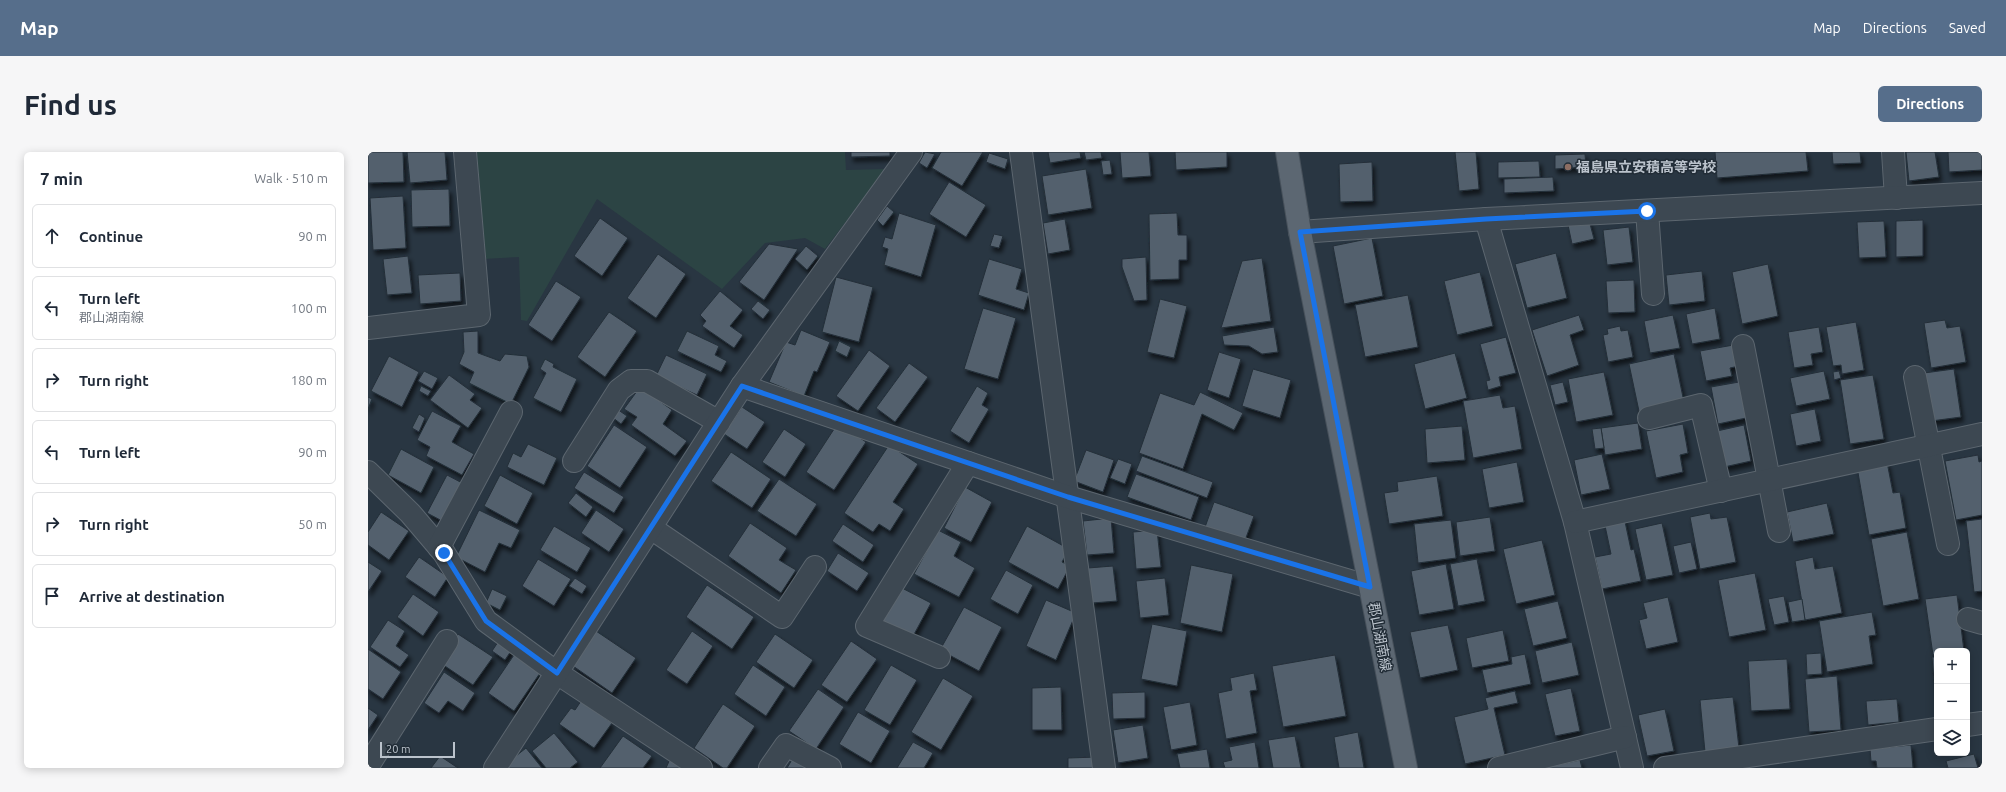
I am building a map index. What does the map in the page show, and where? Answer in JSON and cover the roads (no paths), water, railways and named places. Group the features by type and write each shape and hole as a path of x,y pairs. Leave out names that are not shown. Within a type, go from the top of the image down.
{"main road":[{"name":"郡山湖南線","path":"1287,152 1300,232 1406,768"}],"street":[{"path":"368,328 479,315 465,152"},
{"path":"495,768 742,386 911,152"},
{"path":"1021,152 1104,768"},
{"path":"1892,152 1896,198"},
{"path":"1300,232 1486,219 1896,198 1982,192"},
{"path":"1647,211 1653,294"},
{"path":"1486,219 1575,522 1632,768"},
{"path":"1742,346 1779,531"},
{"path":"1914,378 1948,544"},
{"path":"574,461 619,390 631,381 647,381 719,422"},
{"path":"742,386 1068,497 1370,587"},
{"path":"1649,418 1700,405 1721,491"},
{"path":"439,547 510,412"},
{"path":"1575,522 1982,434"},
{"path":"939,657 868,626 968,463"},
{"path":"368,472 410,513 439,547 486,621 557,673 701,768"},
{"path":"651,528 782,617 815,567"},
{"path":"368,766 447,641"},
{"path":"1970,725 1982,723"},
{"path":"1665,768 1934,729"},
{"path":"1499,768 1625,737"},
{"path":"770,768 786,745 830,768"}],"place":[{"name":"福島県立安積高等学校","path":"1568,167"}]}
